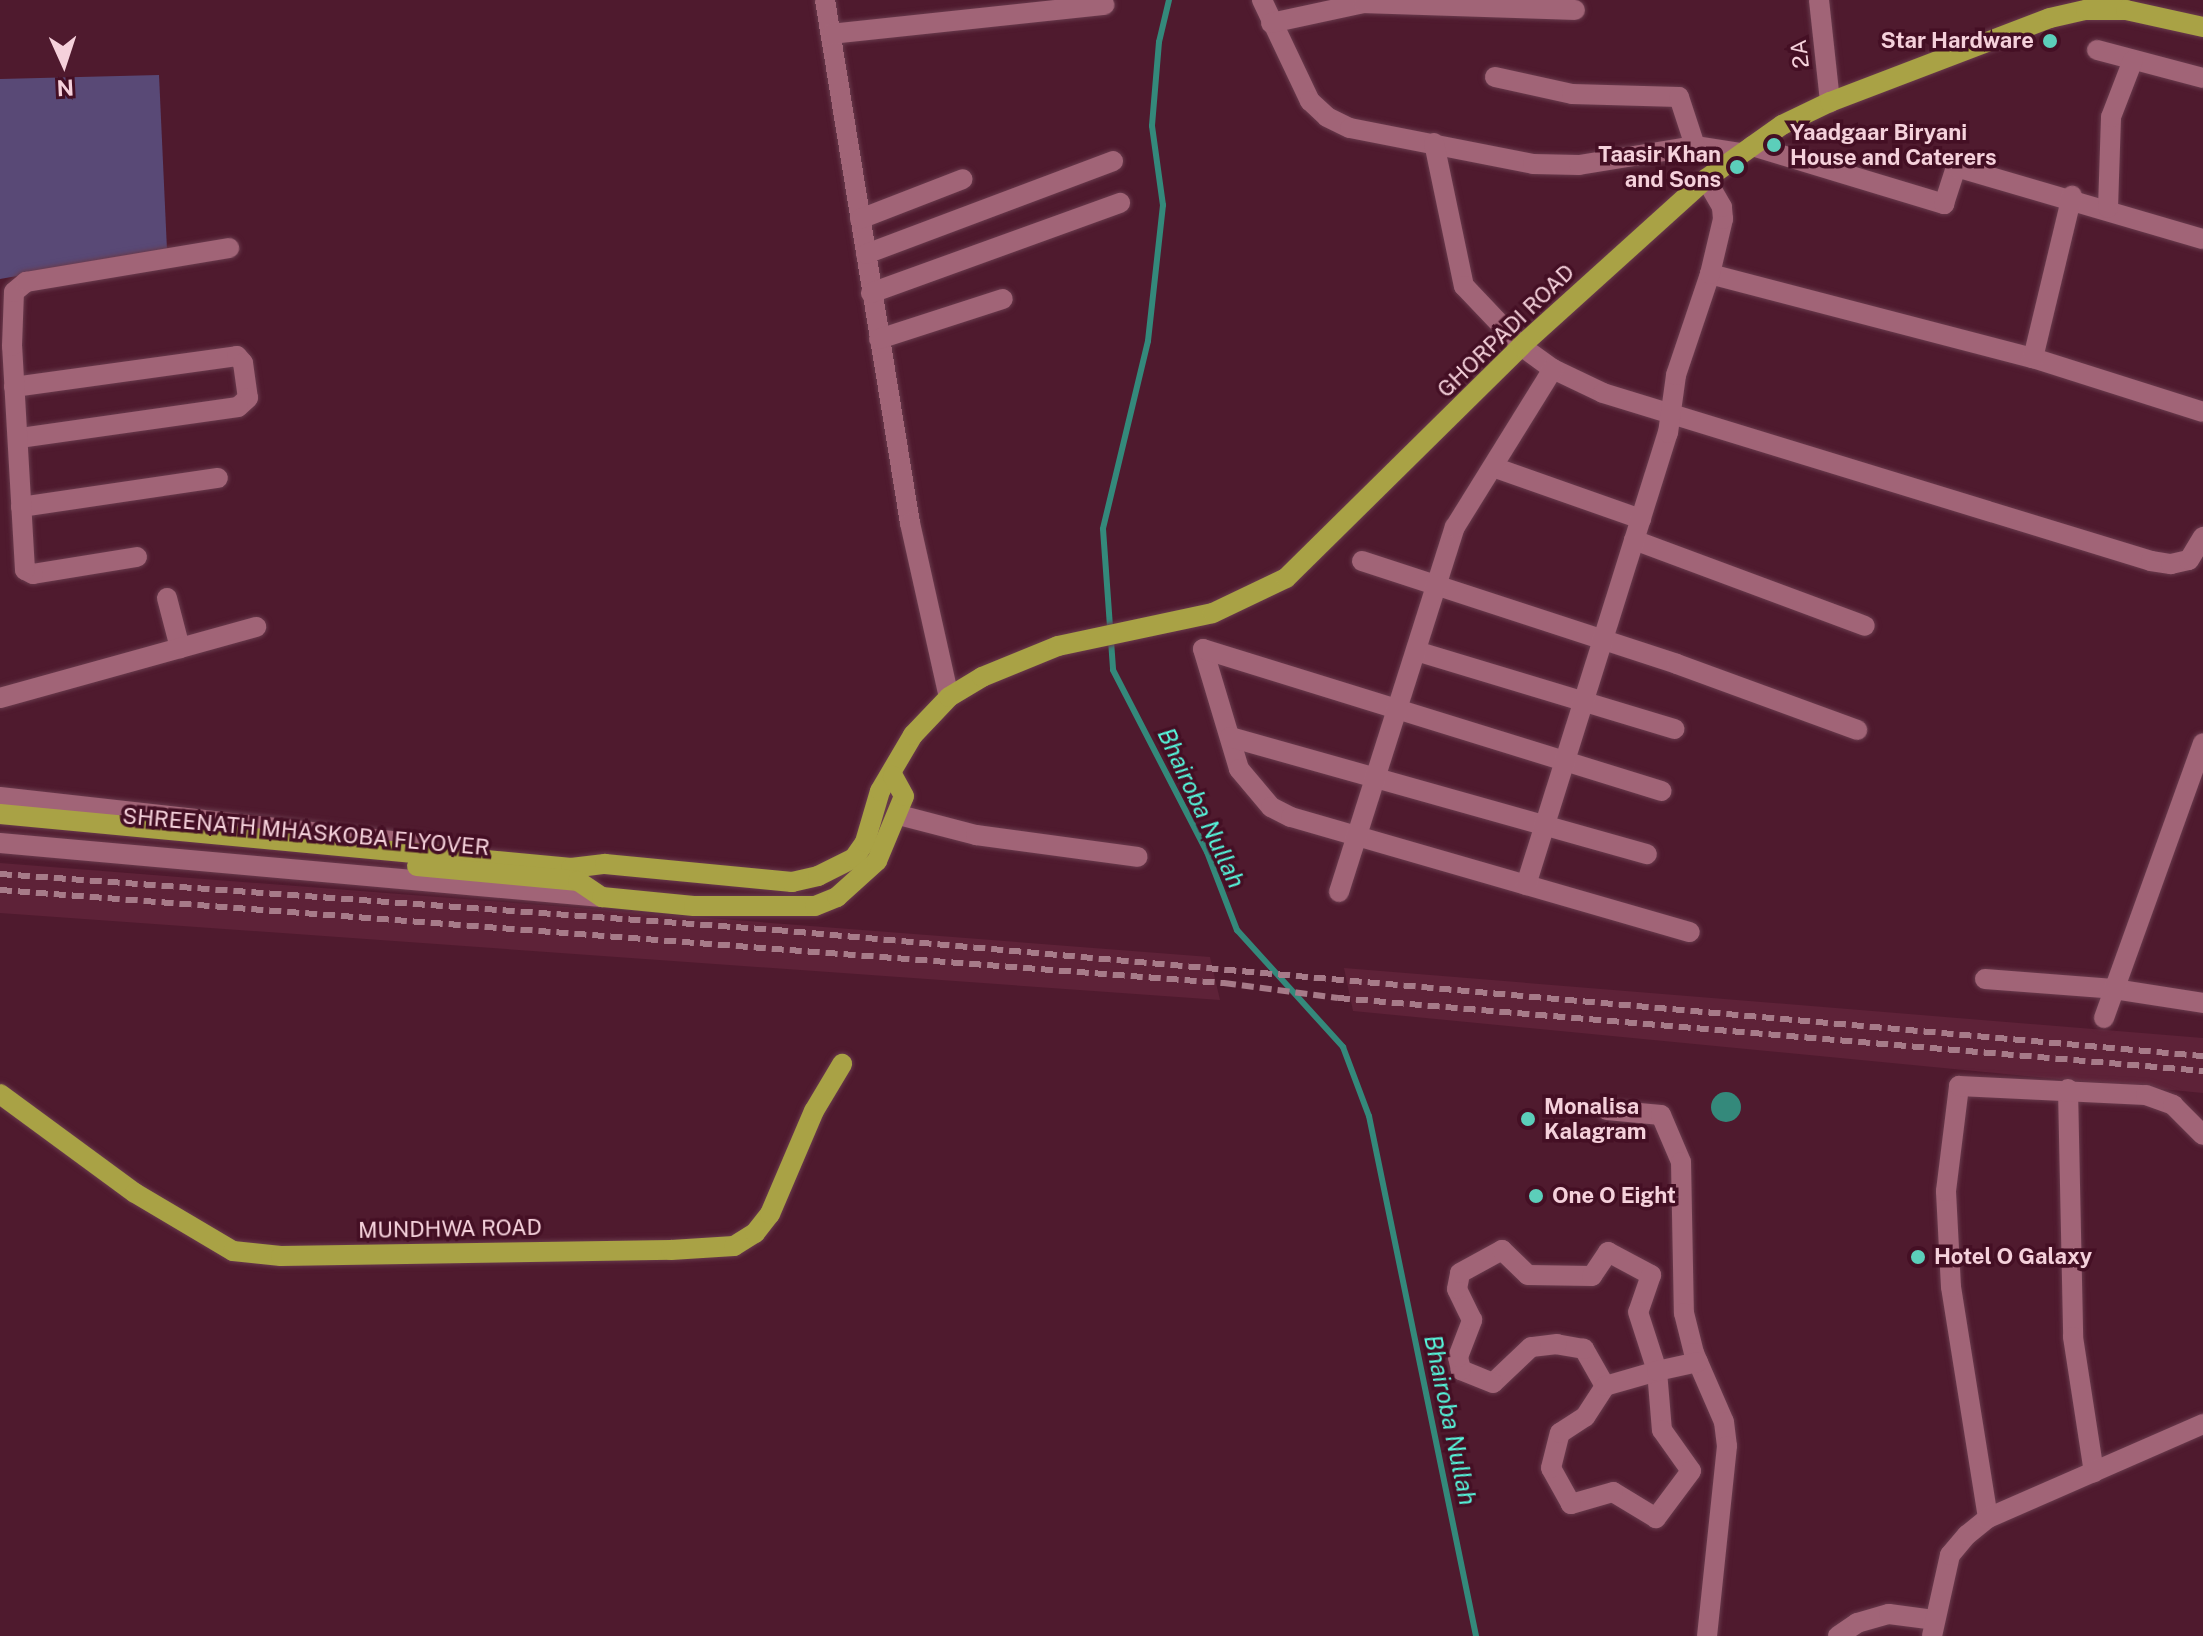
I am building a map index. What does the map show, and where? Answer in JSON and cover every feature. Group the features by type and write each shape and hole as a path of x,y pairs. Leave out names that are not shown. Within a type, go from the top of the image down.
{"main road":[{"name":"GHORPADI ROAD","path":"605,864 792,882 835,870 865,842 880,791 893,776 913,735 949,697 982,677 1058,646 1164,620 1213,613 1286,578 1521,346 1706,179 1746,149 1830,102 2050,18 2086,10 2157,13 2203,27"},
{"path":"602,897 780,909 815,906 842,893 877,861 899,815 904,796 893,776"},
{"name":"SHREENATH MHASKOBA FLYOVER","path":"0,814 575,875 602,897"},
{"name":"SHREENATH MHASKOBA FLYOVER","path":"0,827 575,875 605,864"},
{"path":"835,870 842,893"},
{"name":"MUNDHWA ROAD","path":"0,1094 135,1193 233,1251 281,1256 671,1250 734,1246 755,1233 770,1214 814,1111 842,1064"}],"street":[{"path":"825,0 920,575 949,697"},
{"path":"1262,0 1310,101 1327,117 1350,128 1533,164 1579,165 1695,146 1746,149 1944,204 1956,167 2072,196 2203,239"},
{"name":"2A","path":"1819,0 1830,102"},
{"path":"1271,23 1364,3 1436,2 1575,10"},
{"path":"831,34 1104,5"},
{"path":"2097,50 2203,78"},
{"path":"2108,208 2111,117 2133,60"},
{"path":"1495,77 1572,94 1679,97 1695,146"},
{"path":"1434,143 1464,286 1521,346 1553,369 1603,393 2151,561 2171,564 2189,560 2203,537"},
{"path":"866,254 1113,161"},
{"path":"860,219 963,179"},
{"path":"1526,885 1599,642 1641,519 1671,413 1676,375 1710,274 1723,219 1706,179"},
{"path":"2033,358 2072,196"},
{"path":"871,293 1120,203"},
{"path":"137,557 28,573 21,507 19,438 6,346 14,292 26,282 229,248"},
{"path":"1710,274 2033,358 2203,412"},
{"path":"879,339 1003,299"},
{"path":"14,387 237,356 243,363 248,398 238,407 19,438"},
{"path":"1339,892 1455,527 1553,369"},
{"path":"1493,467 1641,519"},
{"path":"21,507 218,478"},
{"path":"1634,540 1865,626"},
{"path":"1362,561 1437,584 1599,642 1677,664 1857,730"},
{"path":"167,598 180,648"},
{"path":"0,698 256,627"},
{"path":"1662,791 1203,649 1239,769 1271,807 1357,836 1690,932"},
{"path":"1416,651 1675,729"},
{"path":"1230,737 1647,854"},
{"path":"2104,1018 2195,788 2203,743"},
{"path":"0,797 605,864"},
{"path":"899,815 976,835 1138,857"},
{"path":"0,843 602,897"},
{"path":"1985,979 2114,989 2203,1003"},
{"path":"1988,1518 1951,1287 1946,1191 1959,1086 2146,1095 2173,1105 2203,1135"},
{"path":"2068,1089 2073,1337 2094,1472"},
{"path":"1607,1110 1661,1115 1677,1142 1684,1313 1698,1362 1724,1422 1727,1446 1707,1636"},
{"path":"1605,1386 1584,1349 1557,1344 1531,1347 1493,1383 1461,1370 1458,1357 1472,1320 1457,1289 1460,1273 1502,1250 1522,1271 1537,1276 1592,1276 1608,1252 1646,1268 1651,1282 1638,1312 1657,1371 1662,1430 1691,1471 1656,1518 1613,1492 1571,1504 1551,1468 1560,1433 1585,1417 1605,1386 1657,1371 1698,1362"},
{"path":"1838,1636 1857,1623 1889,1614 1933,1628 1950,1555 1988,1518 2203,1424"}],"shaded area":[{"path":"159,75 167,250 0,279 0,79"},
{"path":"0,863 1210,957 1220,1000 0,913"},
{"path":"1344,968 2203,1038 2203,1093 1353,1011"},
{"path":"1726,1092 1737,1096 1741,1107 1737,1118 1726,1122 1715,1118 1711,1107 1715,1096"}],"waterway":[{"name":"Bhairoba Nullah","path":"1169,0 1159,42 1152,126 1163,205 1148,341 1103,529 1113,670 1207,852 1237,930 1343,1047 1369,1116 1476,1636"}],"railway":[{"path":"0,874 776,930 2203,1056"},
{"path":"0,890 1224,983 1338,998 2203,1071"}],"place":[{"name":"Star Hardware","path":"2050,41"},
{"name":"Yaadgaar Biryani House and Caterers","path":"1774,145"},
{"name":"Taasir Khan and Sons","path":"1737,167"},
{"name":"Monalisa Kalagram","path":"1528,1119"},
{"name":"One O Eight","path":"1536,1196"},
{"name":"Hotel O Galaxy","path":"1918,1257"}]}
